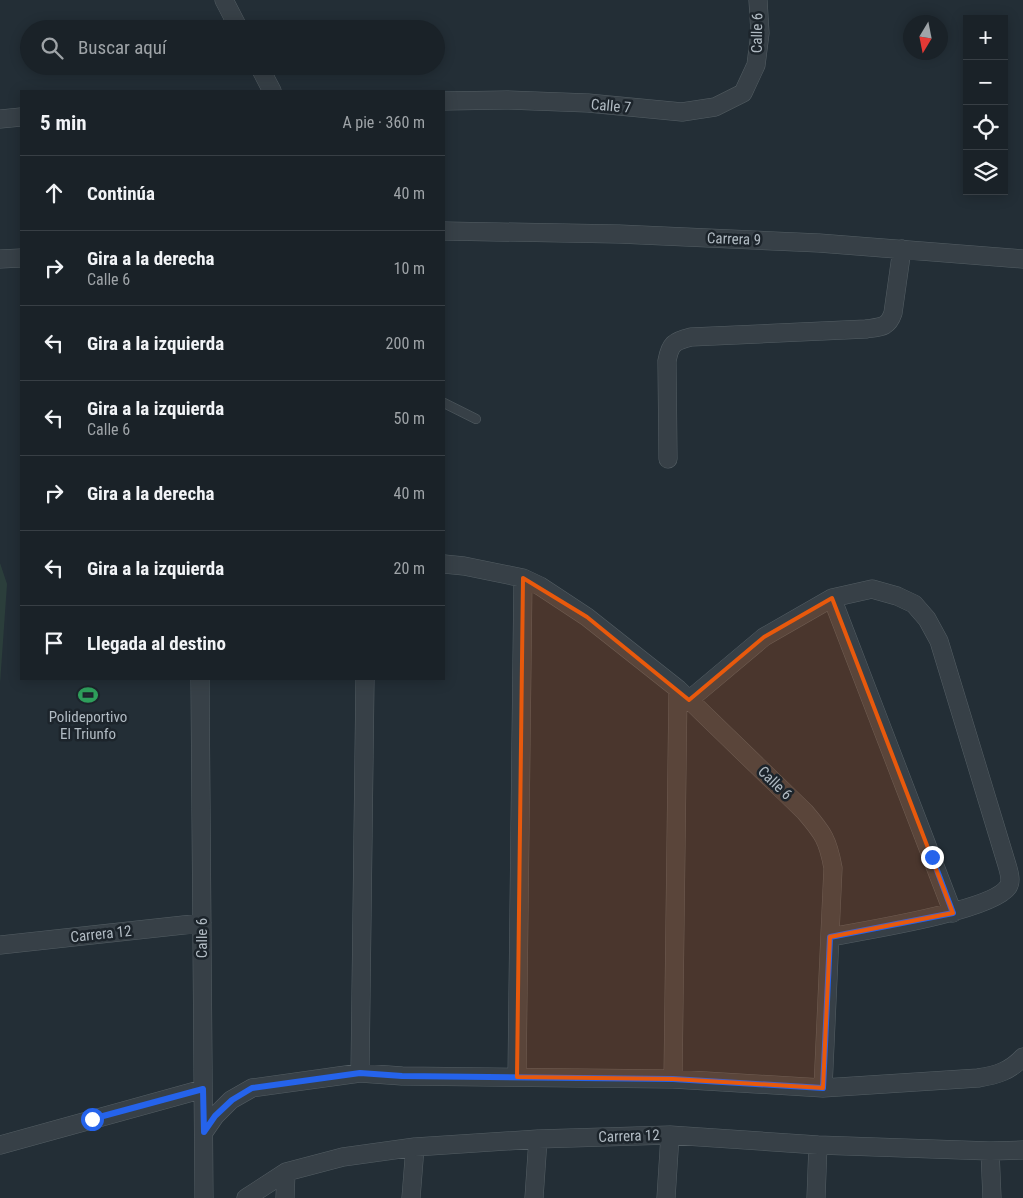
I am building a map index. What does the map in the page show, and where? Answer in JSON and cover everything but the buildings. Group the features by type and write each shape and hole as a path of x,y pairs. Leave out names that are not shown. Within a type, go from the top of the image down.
{"street":[{"path":"224,0 234,20"},
{"name":"Calle 6","path":"756,65 760,33 758,0"},
{"name":"Calle 7","path":"445,101 507,100 588,103 682,112 715,107 743,93 756,65"},
{"path":"264,75 271,90"},
{"path":"0,119 20,117"},
{"name":"Carrera 9","path":"445,231 619,234 810,242 1023,259"},
{"path":"668,459 667,361 669,350 674,343 690,337 866,329 887,325 893,313 902,249"},
{"path":"0,259 20,258"},
{"name":"Calle 6","path":"445,564 523,578 548,590 587,617 683,694 805,812 823,832 830,848 833,868 823,1088"},
{"path":"517,1077 523,578"},
{"path":"673,1079 683,694 764,637 832,598 872,590 897,596 914,604 927,619 939,641 1010,877 1009,886 1001,894 953,913 830,937"},
{"path":"832,598 953,913"},
{"name":"Calle 6","path":"200,680 204,1198"},
{"path":"360,1073 365,680"},
{"name":"Carrera 12","path":"0,946 202,923"},
{"path":"204,1132 215,1116 232,1100 252,1088 360,1073 402,1076 673,1079 823,1088 978,1078 997,1075 1014,1066 1023,1057"},
{"path":"0,1145 203,1089"},
{"path":"666,1198 670,1135"},
{"name":"Carrera 12","path":"246,1198 286,1172 343,1157 415,1147 538,1139 670,1135 818,1145 990,1151 1023,1150"},
{"path":"534,1198 538,1139"},
{"path":"816,1198 818,1145"},
{"path":"411,1198 415,1147"},
{"path":"990,1151 992,1198"},
{"path":"286,1172 286,1198"}],"lane":[{"path":"445,404 476,419"}],"highlighted area":[{"path":"523,578 587,617 689,700 764,637 832,598 953,913 830,937 823,1088 673,1079 517,1077"}],"green space":[{"path":"0,563 7,584 0,684"}],"place":[{"name":"Polideportivo El Triunfo","path":"88,695"}],"route":[{"path":"92,1119 203,1089 204,1132 215,1116 232,1100 252,1088 360,1073 402,1076 673,1079 823,1088 830,937 953,913 932,857"}]}
